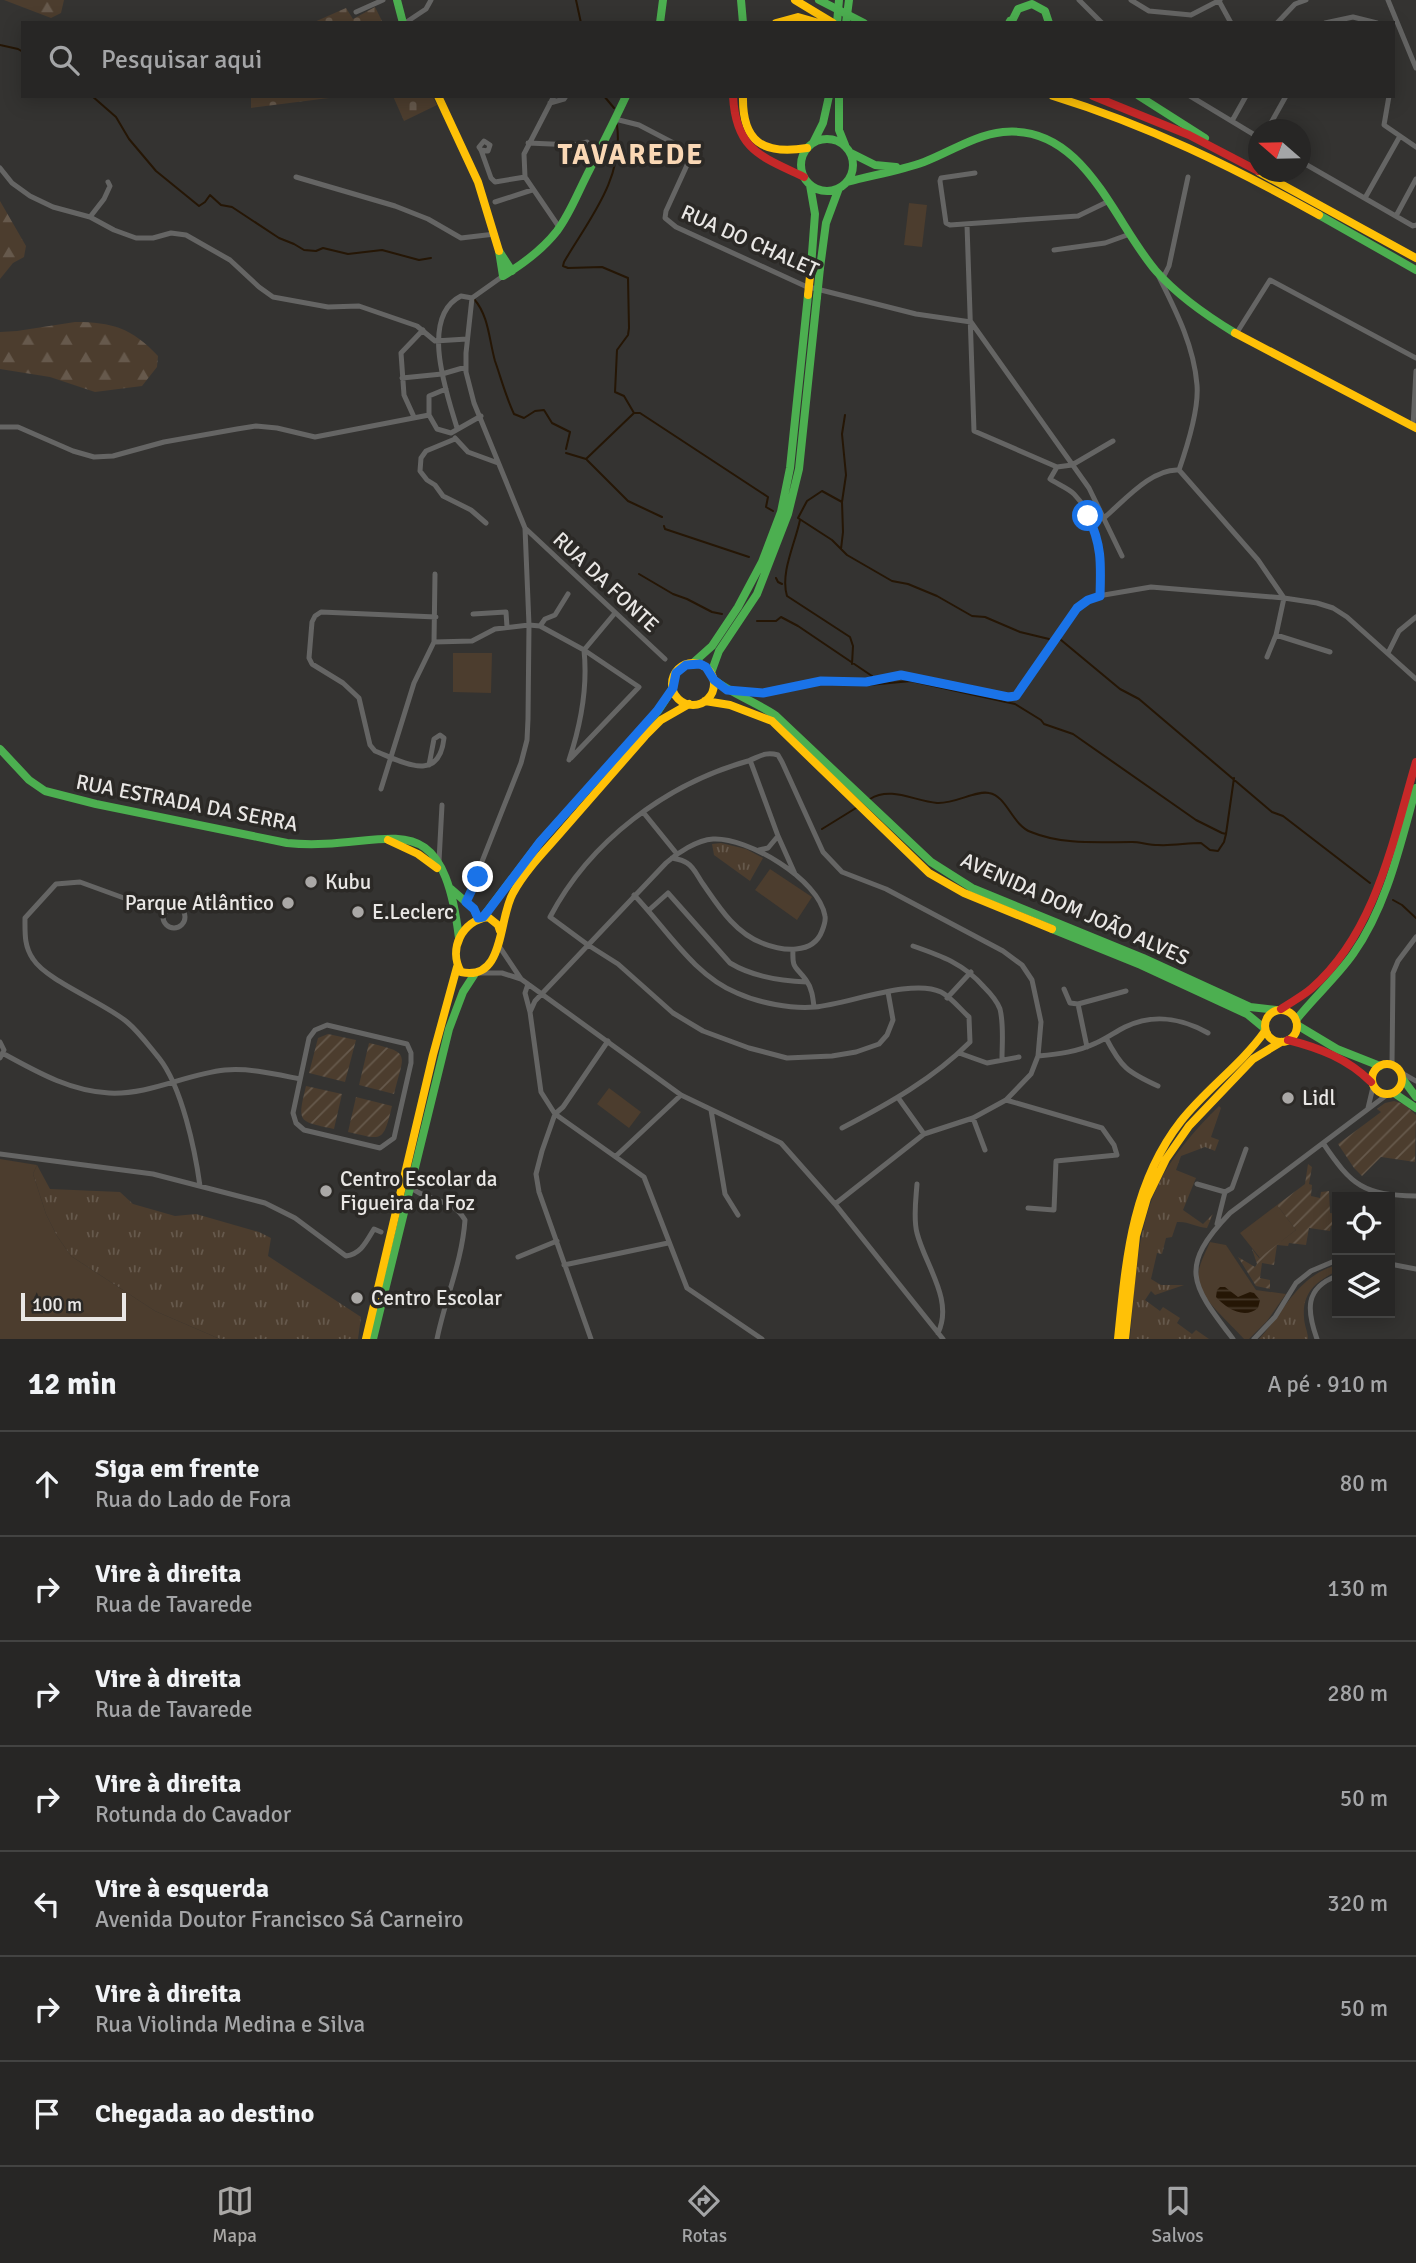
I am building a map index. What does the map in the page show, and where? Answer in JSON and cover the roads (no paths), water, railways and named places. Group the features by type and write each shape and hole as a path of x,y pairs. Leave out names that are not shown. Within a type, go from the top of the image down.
{"main road":[{"path":"397,0 403,21"},
{"path":"660,21 663,0"},
{"path":"741,0 743,21"},
{"path":"794,0 831,21"},
{"path":"819,0 860,21"},
{"path":"835,21 839,0"},
{"path":"846,21 849,0"},
{"path":"1011,20 1012,0"},
{"path":"1011,20 1029,2 1045,12 1048,21"},
{"path":"783,21 798,17 811,21"},
{"path":"439,98 478,182 495,234 503,276 550,239 566,217 625,98"},
{"path":"733,98 733,119 746,144 762,157 804,177"},
{"path":"743,98 744,120 752,137 767,149 788,152 829,139 845,145"},
{"path":"816,267 815,214 810,185 804,177 801,162 823,123 829,98"},
{"path":"839,98 839,130 851,153 875,165 902,168"},
{"path":"1060,98 1095,108 1185,144 1416,270"},
{"path":"1098,98 1152,118 1248,165"},
{"path":"1142,98 1232,157"},
{"path":"810,185 824,191 839,188 847,182 925,162 987,134 1017,131 1043,136 1064,148 1081,165 1160,275 1203,313 1236,334 1414,427"},
{"path":"847,182 853,168 851,153"},
{"path":"1279,182 1416,258"},
{"path":"373,1339 450,1024 463,992 491,962 499,946 504,911 512,895 534,863 653,728 689,704 705,701 713,692 712,676 719,651 757,594 788,514 799,469 816,267 826,223 839,188"},
{"path":"499,251 512,271"},
{"path":"366,1339 433,1055 457,967 455,954 459,938 470,923 480,917 533,849 657,711 673,688 676,673 712,646 738,607 759,568 781,512 790,468 813,296"},
{"path":"692,663 706,667 712,676"},
{"name":"AVENIDA DOM JOÃO ALVES","path":"712,676 727,690 754,701 775,715 931,862 972,888 1143,958 1250,1007 1279,1009"},
{"path":"673,688 679,699 689,704"},
{"name":"AVENIDA DOM JOÃO ALVES","path":"705,701 749,710 772,721 929,873 964,893 1141,965 1247,1014 1265,1030"},
{"name":"RUA ESTRADA DA SERRA","path":"0,749 29,780 45,791 96,804 286,843 315,845 385,839 439,867 451,890"},
{"path":"1118,1339 1129,1236 1139,1195 1153,1164 1182,1120 1253,1050 1265,1030 1268,1015 1295,1002 1313,988 1336,963 1360,927 1376,893 1416,762"},
{"path":"1125,1339 1136,1236 1147,1198 1166,1158 1189,1126 1253,1059 1295,1034 1297,1022 1359,947 1385,892 1416,788"},
{"path":"451,890 480,917 494,920 500,931"},
{"path":"451,890 459,938"},
{"path":"457,967 461,972 477,974"},
{"path":"1279,1009 1290,1012 1312,1037 1362,1060 1380,1066 1392,1065 1416,1097"},
{"path":"1265,1030 1272,1040 1308,1044 1355,1066 1382,1094 1391,1093 1401,1084 1401,1075"},
{"path":"1372,1084 1376,1069 1380,1066"},
{"path":"1391,1093 1416,1108"}],"street":[{"path":"356,12 383,0"},
{"path":"407,21 426,9 431,0"},
{"path":"1079,0 1099,21"},
{"path":"1131,0 1149,11 1191,15 1220,1 1230,21"},
{"path":"1279,21 1295,4 1306,0"},
{"path":"1388,0 1416,68"},
{"path":"1393,21 1396,16"},
{"path":"1334,21 1353,17 1369,21"},
{"path":"553,98 524,154 525,177 559,227"},
{"path":"550,103 565,98"},
{"path":"1193,98 1248,131"},
{"path":"1232,121 1245,98"},
{"path":"1273,119 1285,98"},
{"path":"1389,98 1384,125 1414,146 1416,137"},
{"name":"RUA DO CHALET","path":"615,119 639,125 685,149 688,163 665,218 676,227 805,286 915,314 971,322"},
{"path":"1365,198 1400,136"},
{"path":"528,143 574,145"},
{"path":"481,150 491,178 495,181 525,177"},
{"path":"1311,167 1413,226 1416,225"},
{"path":"0,168 12,183 30,196 136,238 153,238 171,233 186,235 230,260 259,288 282,300 328,307 359,306 395,317 423,330 438,342 467,339"},
{"path":"975,173 941,177 946,223 967,225 1078,216 1107,202"},
{"path":"296,177 395,206 428,219 461,238 495,234"},
{"path":"1180,470 1189,440 1197,386 1184,329 1160,275 1169,266 1188,177"},
{"path":"1396,216 1416,179"},
{"path":"90,218 108,192 108,182"},
{"path":"495,202 532,190"},
{"path":"967,225 974,431 1057,467 1072,465 1113,440"},
{"path":"1054,250 1105,243 1130,234"},
{"path":"457,428 442,374 438,342 441,321 448,305 461,296 472,298 503,276"},
{"path":"1236,334 1270,280 1416,358"},
{"path":"466,902 521,763 527,740 529,625 526,528 474,402 466,367 472,298"},
{"path":"971,322 1089,488 1122,556"},
{"path":"414,417 404,395 401,353 423,330"},
{"path":"402,378 442,374 466,367"},
{"path":"1414,427 1416,371"},
{"path":"446,388 429,396 429,415 437,429 451,433 468,452 498,463"},
{"path":"0,427 18,427 73,451 94,457 113,456 164,442 256,426 315,437 429,415"},
{"path":"451,433 481,416"},
{"path":"455,439 426,451 421,458 421,471 443,496 471,510 486,523"},
{"path":"1057,467 1050,479 1073,493 1098,537 1100,596"},
{"path":"1105,517 1148,481 1169,470 1180,470 1258,560 1284,598 1276,635 1267,657"},
{"name":"RUA DA FONTE","path":"526,528 664,659"},
{"path":"381,789 414,683 434,642 435,574"},
{"path":"727,690 763,693 821,681 866,682 901,675 1013,697 1020,692 1077,608 1100,596 1151,587 1284,598 1333,608 1347,617 1416,679"},
{"path":"540,626 545,619 555,615 568,594"},
{"path":"429,765 434,739 440,735 444,738 442,752 437,760 429,765 419,767 375,751 370,745 359,698 343,682 312,664 309,658 312,622 321,612 436,617"},
{"path":"473,614 506,612 507,628"},
{"path":"434,642 472,641 495,629 540,626 584,650 639,687 569,760 579,731 584,699 584,650 615,613"},
{"path":"1388,653 1399,631 1416,617"},
{"path":"1276,635 1330,652"},
{"path":"835,1204 924,1134 973,1118 1006,1100 1031,1074 1038,1056 1041,1022 1032,980 1022,965 1003,951 886,889 842,872 823,852 778,755 768,752 690,782 643,811 594,854 570,884 550,917 618,964 673,1013 703,1031 748,1048 787,1058 832,1056 879,1044 887,1035 893,1020 888,992"},
{"path":"750,760 795,874"},
{"path":"439,867 442,805"},
{"path":"530,1012 542,993 634,895 675,856 709,839 727,839 759,850 795,874 812,891 822,907 825,923 820,938 812,945 793,950 762,943 746,935 731,923 689,864 675,856 643,811"},
{"path":"759,850 768,848 778,836"},
{"path":"164,913 80,882 56,884 26,918 25,942 33,961 46,972 127,1022 162,1061 180,1096 200,1186"},
{"path":"649,910 668,893 730,963 740,970 768,978 807,982"},
{"path":"634,895 688,958 719,984 737,993 763,1002 814,1007 918,988 941,992 969,1017 970,1042 959,1054 899,1099 842,1128"},
{"path":"170,907 178,907 184,912 184,920 179,926 171,927 165,921 164,913 170,907"},
{"path":"1392,1065 1393,973 1398,961 1416,937"},
{"path":"499,946 521,979"},
{"path":"914,946 952,960 971,972 999,1008 1002,1059"},
{"path":"793,950 796,970 807,982 813,995 814,1007"},
{"path":"947,998 971,972"},
{"path":"477,974 502,973 521,979 681,1095 781,1143 835,1204 943,1339"},
{"path":"528,984 525,993 541,1092 555,1114 643,1177 687,1288 762,1339"},
{"path":"1064,989 1068,1001 1078,1004 1126,991"},
{"path":"1078,1004 1087,1047"},
{"path":"1038,1056 1070,1053 1147,1019 1169,1018 1192,1024 1208,1033"},
{"path":"327,1025 407,1044 411,1053 394,1138 380,1147 304,1130 296,1123 293,1113 300,1079 309,1038 315,1030 327,1025"},
{"path":"1106,1038 1119,1063 1136,1076 1158,1086"},
{"path":"591,1339 539,1192 536,1174 555,1114 563,1107 608,1041"},
{"path":"0,1042 4,1046 2,1056 50,1079 82,1089 109,1093 134,1092 223,1070 247,1070 300,1079"},
{"path":"959,1054 987,1063 1019,1058"},
{"path":"1401,1075 1416,1081"},
{"path":"1368,1108 1372,1084"},
{"path":"1233,1339 1202,1298 1195,1280 1197,1261 1209,1236 1230,1213 1391,1093"},
{"path":"616,1156 681,1095"},
{"path":"899,1099 924,1134"},
{"path":"1006,1100 1102,1128 1114,1144 1116,1155 1056,1161 1054,1210 1028,1208"},
{"path":"711,1110 725,1194 738,1215"},
{"path":"973,1118 985,1150"},
{"path":"1323,1143 1344,1173 1358,1185 1374,1192 1416,1196"},
{"path":"1197,1184 1225,1192 1233,1188 1246,1149"},
{"path":"0,1154 153,1174 265,1203 281,1210 346,1256 355,1255 374,1229 381,1232"},
{"path":"917,1184 916,1232 942,1300 942,1324 938,1333"},
{"path":"409,1186 417,1193 455,1206 466,1220 464,1240 437,1339"},
{"path":"1216,1227 1225,1192"},
{"path":"518,1257 556,1241"},
{"path":"564,1265 668,1242"},
{"path":"1254,1339 1275,1317 1296,1283 1311,1271 1332,1262"},
{"path":"1395,1266 1416,1269"},
{"path":"1317,1339 1309,1307 1315,1291 1332,1278"}],"waterway":[{"path":"576,0 581,21"},
{"path":"0,45 21,51"},
{"path":"94,98 116,117 129,139 156,171 199,206 210,195 221,205 232,207 279,238 304,250 316,251 323,248 348,254 382,250 419,260 431,258"},
{"path":"606,98 614,108"},
{"path":"617,125 618,145 610,181 563,266 602,267 628,278 629,328 628,335 617,350 615,392 624,396 634,413"},
{"path":"474,299 486,321 495,361 514,414 524,418 535,411 544,410 552,423 570,432 566,449"},
{"path":"566,453 586,459 634,413 640,413 768,497 766,507 773,511"},
{"path":"841,549 842,502 846,475 842,434 845,415"},
{"path":"587,460 628,501 662,517"},
{"path":"842,502 822,491 807,501 798,518 832,540 847,555 892,581 908,584 937,596 972,616 985,617 1020,632 1049,639"},
{"path":"800,520 785,578 787,596 850,637 853,646 852,664"},
{"path":"664,526 665,529 749,557"},
{"path":"639,574 673,594 722,614"},
{"path":"776,578 782,584"},
{"path":"757,621 776,621 781,617 872,676"},
{"path":"1061,640 1120,689 1139,699 1272,812 1283,816 1370,883"},
{"path":"869,685 911,681 1015,704 1044,724 1073,734 1196,820 1226,834 1234,778"},
{"path":"870,799 878,795 894,794 944,803 978,793 989,793 1000,799 1024,828 1043,836 1068,841 1135,842 1151,845 1201,843 1210,850 1218,851 1226,834"},
{"path":"822,829 856,808"},
{"path":"1393,900 1416,918"}],"place":[{"name":"Kubu","path":"311,882"},
{"name":"Parque Atlântico","path":"288,903"},
{"name":"E.Leclerc","path":"358,912"},
{"name":"Lidl","path":"1288,1098"},
{"name":"Centro Escolar da Figueira da Foz","path":"326,1191"},
{"name":"Centro Escolar","path":"357,1298"}],"district":[{"name":"TAVAREDE","path":"631,154"}]}
